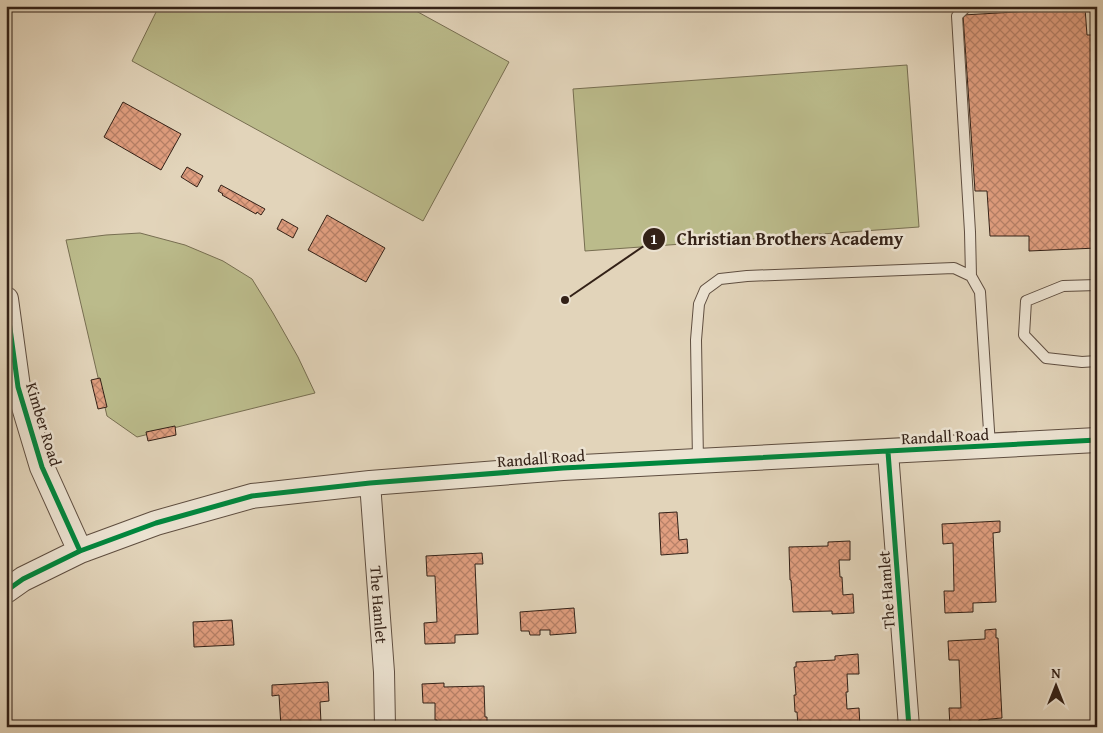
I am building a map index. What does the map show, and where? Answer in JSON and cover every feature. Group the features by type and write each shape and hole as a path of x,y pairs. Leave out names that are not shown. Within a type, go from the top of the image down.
{"street":[{"name":"Kimber Road","path":"6,299 18,387 42,467 80,551"},
{"name":"Randall Road","path":"6,591 23,579 80,551 156,523 252,496 563,468 1097,440"},
{"name":"The Hamlet","path":"888,452 909,727"},
{"name":"The Hamlet","path":"370,484 384,672 385,727"}],"lane":[{"path":"967,6 957,16 971,276 980,292 990,446"},
{"path":"698,461 696,340 699,304 705,290 720,279 747,276 954,268 971,276"},
{"path":"1097,285 1062,286 1026,301 1024,335 1046,358 1082,362 1097,361"}],"green space":[{"path":"159,6 407,6 509,62 423,221 132,61"},
{"path":"907,65 919,227 585,251 573,89"},
{"path":"140,233 185,245 223,261 252,279 298,357 315,393 137,437 107,416 66,240"}],"building":[{"path":"1085,8 1087,35 1097,35 1097,248 1029,251 1029,236 990,236 987,191 975,191 963,15"},
{"path":"123,102 181,134 161,170 104,137"},
{"path":"187,167 203,176 197,187 181,177"},
{"path":"221,185 265,209 261,215 257,212 256,214 222,195 218,191"},
{"path":"327,215 385,248 366,282 308,250"},
{"path":"282,219 298,228 293,238 277,229"},
{"path":"100,378 107,407 98,409 91,380"},
{"path":"175,426 176,435 148,441 146,432"},
{"path":"677,512 679,540 687,539 688,553 661,555 659,513"},
{"path":"1000,521 1000,532 993,533 996,602 973,603 973,612 945,613 944,591 954,591 953,543 943,544 942,524"},
{"path":"850,541 850,560 839,560 843,595 853,594 854,613 832,614 832,611 793,612 789,547 828,546 828,542"},
{"path":"482,553 483,564 475,564 478,634 455,635 455,643 425,644 424,623 437,622 435,576 427,576 426,556"},
{"path":"574,608 576,633 550,635 550,630 540,630 540,635 530,635 529,631 521,631 520,612"},
{"path":"232,620 234,645 194,647 193,622"},
{"path":"996,629 1002,718 979,720 979,727 950,727 949,708 961,708 959,660 949,660 948,641 985,639 985,630"},
{"path":"858,654 859,674 847,674 848,692 846,692 847,709 859,708 860,727 838,727 838,725 798,727 794,695 796,695 794,667 796,667 796,662 835,660 835,656"},
{"path":"328,682 329,701 320,702 321,723 318,723 318,727 281,727 279,695 272,696 272,685"},
{"path":"444,683 444,687 484,686 487,727 437,727 435,703 423,703 422,684"}],"cycle path":[{"path":"6,299 18,387 42,467 80,551"},
{"path":"6,591 23,579 80,551 156,523 252,496 370,483 563,468 1097,440"},
{"path":"888,452 909,727"}],"place":[{"name":"Christian Brothers Academy","path":"565,300"}]}
